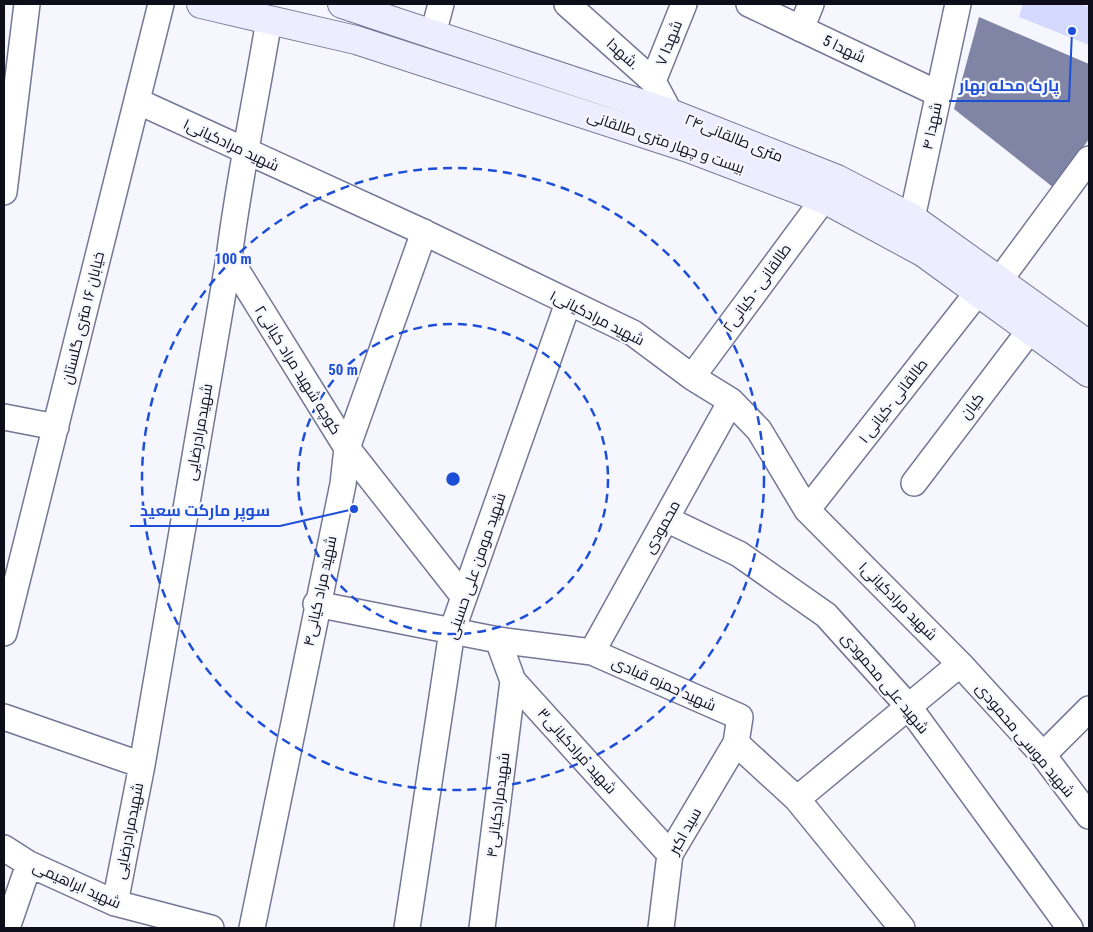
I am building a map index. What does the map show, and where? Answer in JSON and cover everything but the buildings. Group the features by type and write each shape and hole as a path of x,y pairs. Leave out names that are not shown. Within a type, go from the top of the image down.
{"main road":[{"name":"بیست و چهار متری طالقانی","path":"200,4 356,40 679,145 823,200 924,253 988,290 1030,330 1089,373"},
{"name":"۲۴متری طالقانی","path":"342,4 670,112 837,179 912,218 988,290 1089,345"}],"street":[{"path":"4,192 27,4"},
{"name":"خیابان ۱۶ متری گلستان","path":"4,633 161,4"},
{"path":"433,34 441,4"},
{"name":"شهدا.","path":"567,4 653,81 670,112"},
{"name":"شهدا ۷","path":"653,81 684,4"},
{"name":"شهدا 5","path":"749,4 938,94"},
{"path":"801,29 812,4"},
{"name":"شهدا ۴","path":"912,218 958,4"},
{"name":"شهیدمرادرضایی","path":"115,903 142,765 229,258 240,176 246,153 269,20"},
{"name":"شهید مرادکیانی۱","path":"137,101 246,153 424,232 633,333 692,376 731,401 759,430 807,510 960,664"},
{"name":"طالقانی -کیانی ۱","path":"807,510 988,290 1089,159"},
{"name":"طالقانی - کیانی۲","path":"692,376 823,200"},
{"name":"شهید مراد کیانی۴","path":"252,928 316,604 343,484 347,448 424,232"},
{"name":"کوچه شهید مراد کیانی۲","path":"229,258 347,448 464,597"},
{"name":"شهید مومن علی حسینی","path":"407,928 452,631 568,303"},
{"name":"کیان","path":"914,483 1030,330"},
{"name":"محمودی","path":"592,652 731,401"},
{"path":"4,417 56,427"},
{"name":"شهید علی محمودی","path":"666,519 739,554 826,615 909,707 1070,928"},
{"name":"شهید حمزه قبادی","path":"316,604 498,640 592,652 740,717 736,743"},
{"name":"شهید مرادکیانی۳","path":"498,640 513,681 670,854"},
{"path":"797,800 960,664"},
{"name":"شهید موسی محمودی","path":"960,664 1043,755 1089,816"},
{"name":"شهیدمرادکیانی۴","path":"482,928 513,681"},
{"path":"1043,755 1089,709"},
{"path":"4,717 142,765"},
{"path":"736,743 797,800 902,928"},
{"name":"سید اکبر","path":"661,928 670,854 736,743"},
{"name":"شهید ابراهیمی","path":"4,848 29,864 115,903 211,928"},
{"path":"7,928 29,864"}],"shaded area":[{"path":"1023,4 1080,4 1089,7 1089,45 1019,17"}],"place":[{"name":"پارک محله بهار","path":"1072,31"},
{"name":"سوپر مارکت سعید","path":"354,509"}]}
